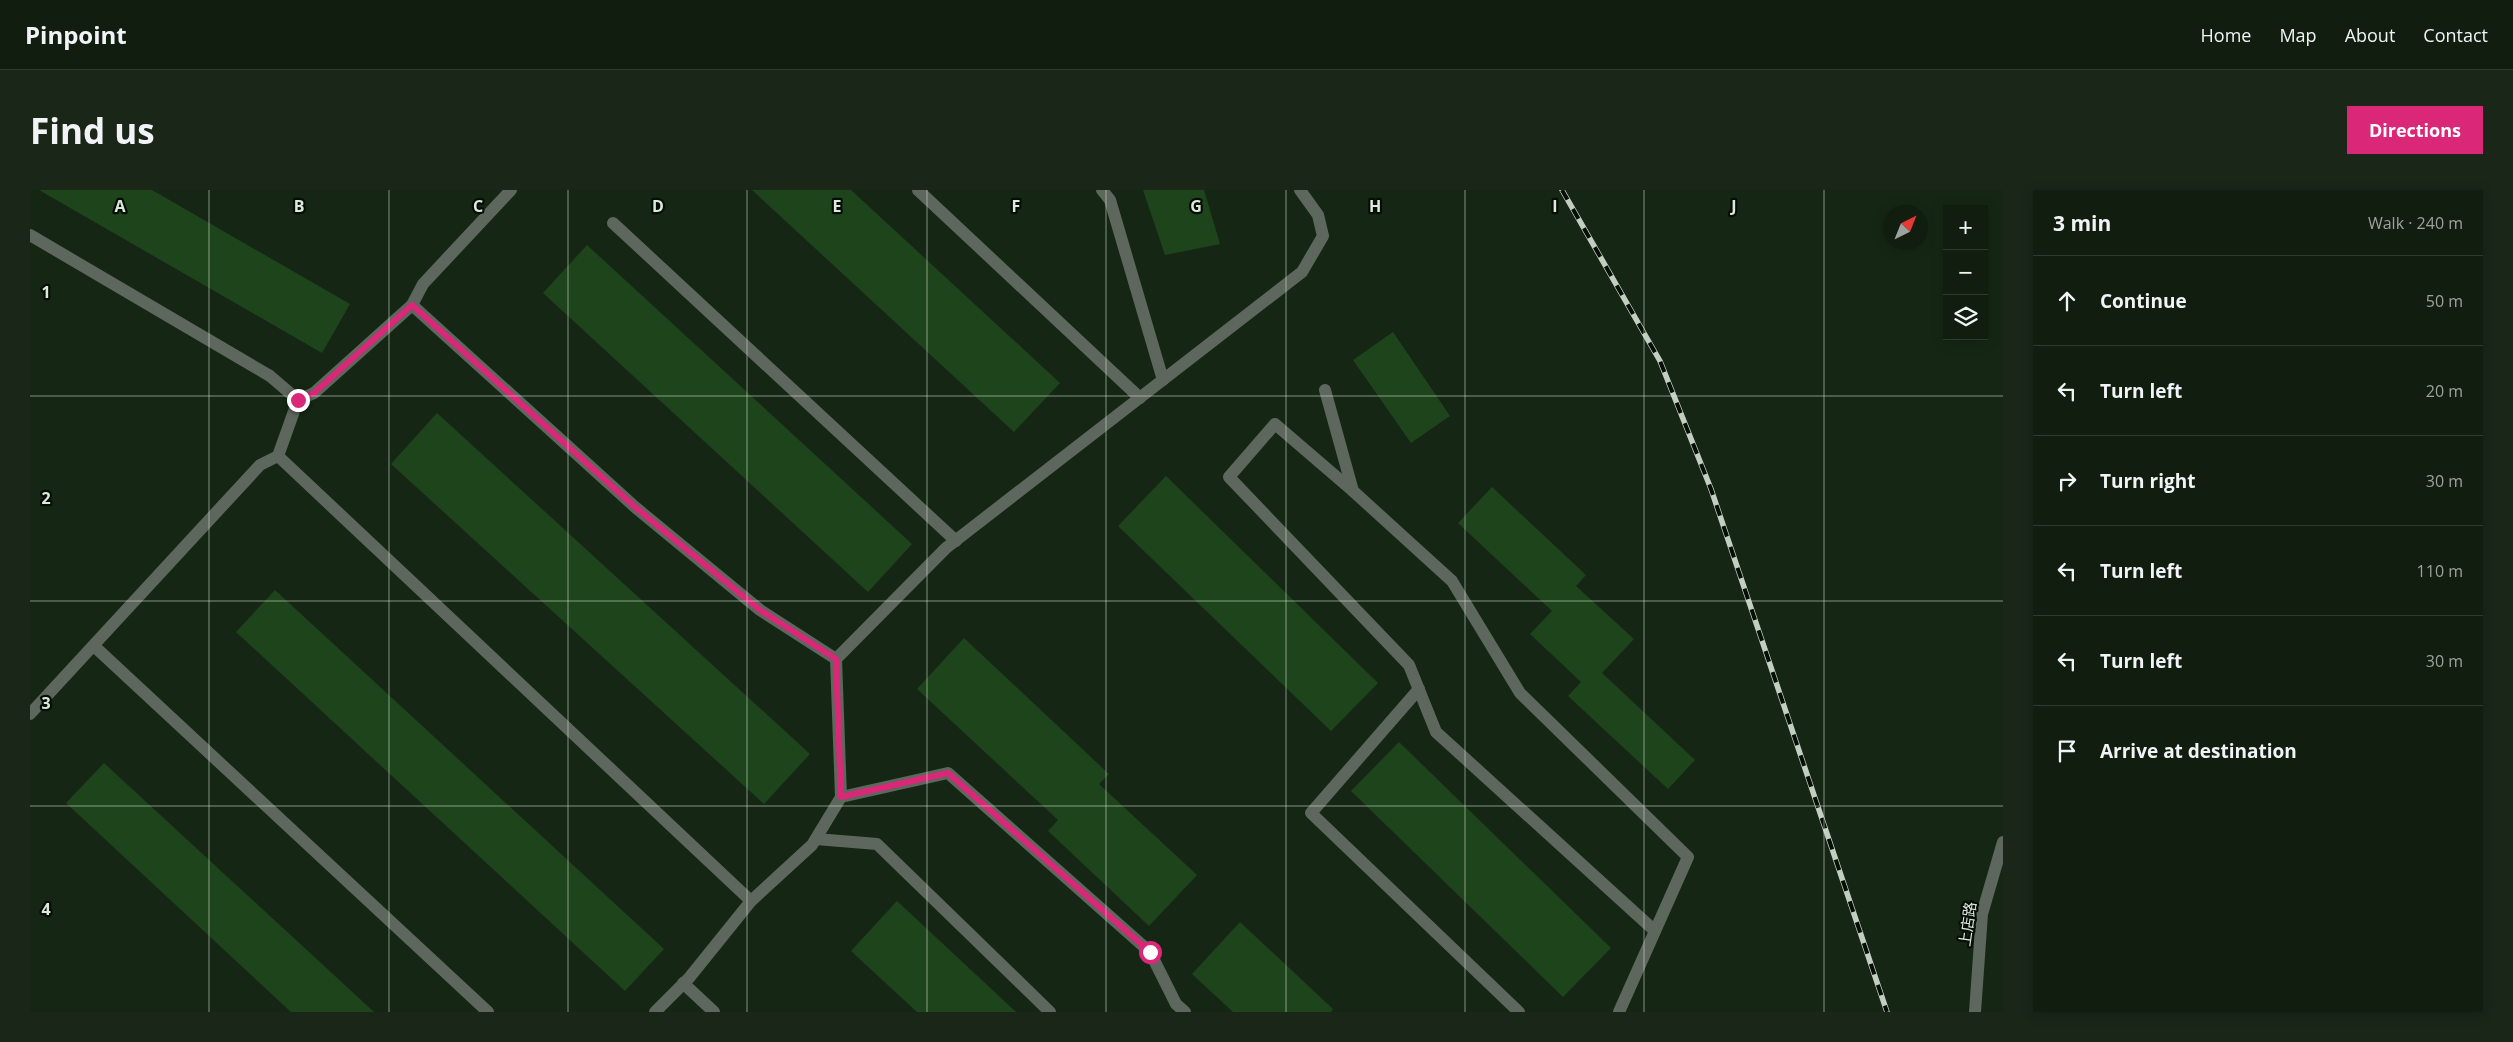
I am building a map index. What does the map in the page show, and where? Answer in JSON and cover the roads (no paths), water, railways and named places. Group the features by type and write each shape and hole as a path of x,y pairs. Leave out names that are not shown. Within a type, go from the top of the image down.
{"street":[{"path":"30,714 260,465 278,456 298,400 314,393 412,305 423,284 511,190"},
{"path":"918,190 1140,398"},
{"path":"1102,190 1110,200 1163,380"},
{"path":"655,1012 683,984 751,901 812,845 841,797 836,659 956,541 1302,272 1323,236 1318,215 1300,190"},
{"path":"613,223 956,541"},
{"path":"30,235 270,376 298,400"},
{"path":"412,305 642,513 760,610 836,659"},
{"path":"1325,390 1353,491"},
{"path":"1619,1012 1688,857 1520,693 1452,581 1353,491 1275,424 1229,477 1409,665 1436,732 1655,931"},
{"path":"278,456 751,901"},
{"path":"94,646 488,1012"},
{"path":"1419,689 1311,813 1519,1012"},
{"path":"841,797 948,773 1150,952 1176,1004 1185,1012"},
{"path":"816,839 877,844 1050,1012"},
{"name":"上店路","path":"1975,1012 1982,914 2003,842"},
{"path":"683,984 714,1012"}],"railway":[{"path":"1562,190 1660,361 1711,489 1887,1012"}]}
